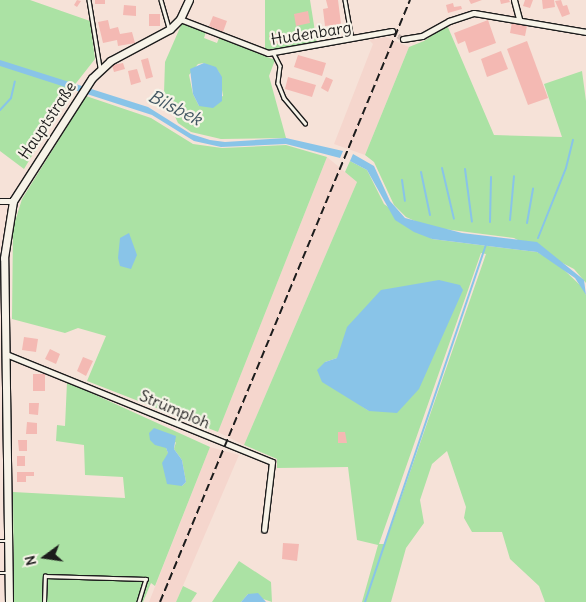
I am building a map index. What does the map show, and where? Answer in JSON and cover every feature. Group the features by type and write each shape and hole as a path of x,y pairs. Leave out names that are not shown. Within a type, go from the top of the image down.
{"main road":[{"name":"Hauptstraße","path":"9,602 3,437 6,354 4,258 13,201 92,78 100,69 121,54 149,43 170,30 180,19 189,0"}],"street":[{"path":"514,0 519,19"},
{"path":"404,38 422,36 448,21 474,13 519,19 586,32"},
{"name":"Hudenbarg","path":"180,19 274,54 392,31"},
{"path":"0,201 13,201"},
{"name":"Strümploh","path":"6,354 272,462 264,530"}],"lane":[{"path":"89,0 100,69"},
{"path":"161,0 170,30"},
{"path":"345,0 352,40"},
{"path":"274,54 280,66 278,84 284,98 304,122"},
{"path":"0,541 8,541"},
{"path":"0,573 8,572"},
{"path":"44,602 45,576 146,580 139,602"}],"shaded area":[{"path":"386,37 409,47 365,155 334,144 373,44 369,40"},
{"path":"327,157 357,182 244,445 218,432"},
{"path":"210,447 239,455 176,602 149,602"}],"green space":[{"path":"0,0 30,0 90,21 95,59 73,87 24,169 0,151"},
{"path":"265,0 310,0 317,44 274,51 265,49"},
{"path":"182,23 206,32 204,38 217,43 219,38 275,60 269,76 286,138 221,139 191,132 178,123 164,93 165,62","holes":["204,63 219,72 223,96 199,106 193,94 189,75 198,64"]},
{"path":"447,25 494,135 562,137 544,84 582,71 586,101 586,283 574,269 514,238 428,227 406,217 394,205 374,162 365,155 409,47 424,41"},
{"path":"86,96 151,118 193,144 222,148 286,145 327,157 218,432 87,381 106,336 78,328 65,333 12,319 13,228 22,199"},
{"path":"350,161 367,170 384,204 432,239 537,252 559,265 583,288 586,295 586,602 545,602 539,586 510,559 502,532 472,532 464,518 466,507 447,451 432,464 420,500 424,523 406,548 391,602 362,602 378,545 357,540 348,467 277,468 277,459 244,445 357,182 345,172","holes":["481,253 486,254 385,544 379,544","337,358 369,411 347,396 325,362"]},
{"path":"67,382 210,447 155,586 151,583 143,602 14,602 13,492 125,498 123,477 85,475 84,445 56,441 57,425 65,426","holes":["176,442 174,449 182,460 186,482 182,486 166,448"]},
{"path":"239,561 271,582 272,602 248,594 241,602 212,602"},
{"path":"183,586 197,593 191,602 176,602"}],"water":[{"path":"0,60 148,107 191,134 210,140 225,142 286,138 343,151 340,158 286,144 221,147 194,141 152,115 0,66"},
{"path":"204,63 216,67 222,77 222,101 213,108 199,106 193,94 190,69"},
{"path":"353,154 374,166 390,201 405,218 462,233 537,242 584,280 586,295 575,278 537,252 432,239 414,232 395,220 367,170 350,161"},
{"path":"129,233 137,255 131,269 120,266 118,258 120,238"},
{"path":"439,280 460,285 463,290 419,389 397,413 369,411 322,382 317,370 325,362 337,358 347,327 381,290"},
{"path":"154,428 176,436 174,449 182,460 186,482 182,486 167,484 162,463 168,453 166,448 155,445 150,440 149,433"},
{"path":"258,593 266,602 241,602 248,594"}],"building":[{"path":"77,0 81,1 77,7 74,5"},
{"path":"95,0 105,0 105,4 95,4"},
{"path":"326,0 338,0 341,24 325,26 323,9 328,8"},
{"path":"469,0 482,0 471,4"},
{"path":"500,0 509,0 510,2 501,4"},
{"path":"525,0 533,0 530,8 523,6"},
{"path":"542,0 554,0 555,7 543,9"},
{"path":"561,0 563,6 567,5 570,14 562,17 555,1"},
{"path":"453,3 454,7 461,6 462,9 448,13 446,5"},
{"path":"124,5 136,6 136,16 123,15"},
{"path":"308,11 310,23 296,26 294,14"},
{"path":"149,14 160,14 160,26 149,26"},
{"path":"213,16 227,21 223,32 209,26"},
{"path":"108,20 110,29 118,27 120,34 132,32 135,43 118,46 117,40 103,43 98,22"},
{"path":"488,20 496,43 469,53 465,41 458,44 454,33"},
{"path":"512,22 527,26 525,36 510,33"},
{"path":"279,33 281,43 271,45 269,35"},
{"path":"527,41 548,98 528,105 507,49"},
{"path":"501,51 508,69 487,77 481,59"},
{"path":"298,55 326,63 322,76 294,67"},
{"path":"148,58 153,77 146,79 141,60"},
{"path":"123,63 125,69 114,72 112,65"},
{"path":"137,69 141,82 131,85 128,71"},
{"path":"288,77 316,85 312,97 285,89"},
{"path":"326,77 333,80 328,92 321,88"},
{"path":"24,337 38,339 36,352 22,350"},
{"path":"50,349 60,354 56,364 45,359"},
{"path":"83,357 93,361 86,376 77,371"},
{"path":"33,374 45,374 45,391 33,391"},
{"path":"29,403 39,403 38,415 29,414"},
{"path":"27,422 37,423 37,434 26,434"},
{"path":"338,432 345,432 347,443 338,443"},
{"path":"18,440 27,440 27,451 19,451"},
{"path":"17,456 25,456 25,466 17,466"},
{"path":"17,472 34,472 34,476 26,476 26,482 17,482"},
{"path":"283,543 299,544 297,561 282,559"}],"waterway":[{"path":"0,110 11,98 15,81"},
{"path":"538,238 566,168 573,140"},
{"path":"442,168 454,219"},
{"path":"465,169 472,222"},
{"path":"421,172 430,215"},
{"path":"510,220 514,176"},
{"path":"490,222 491,177"},
{"path":"402,180 405,201"},
{"path":"527,223 533,189"},
{"path":"365,602 486,244"}],"tunnel":[{"path":"392,31 403,39"}],"railway":[{"path":"160,602 410,0"}],"water label":[{"name":"Bilsbek","path":"175,108"}]}
